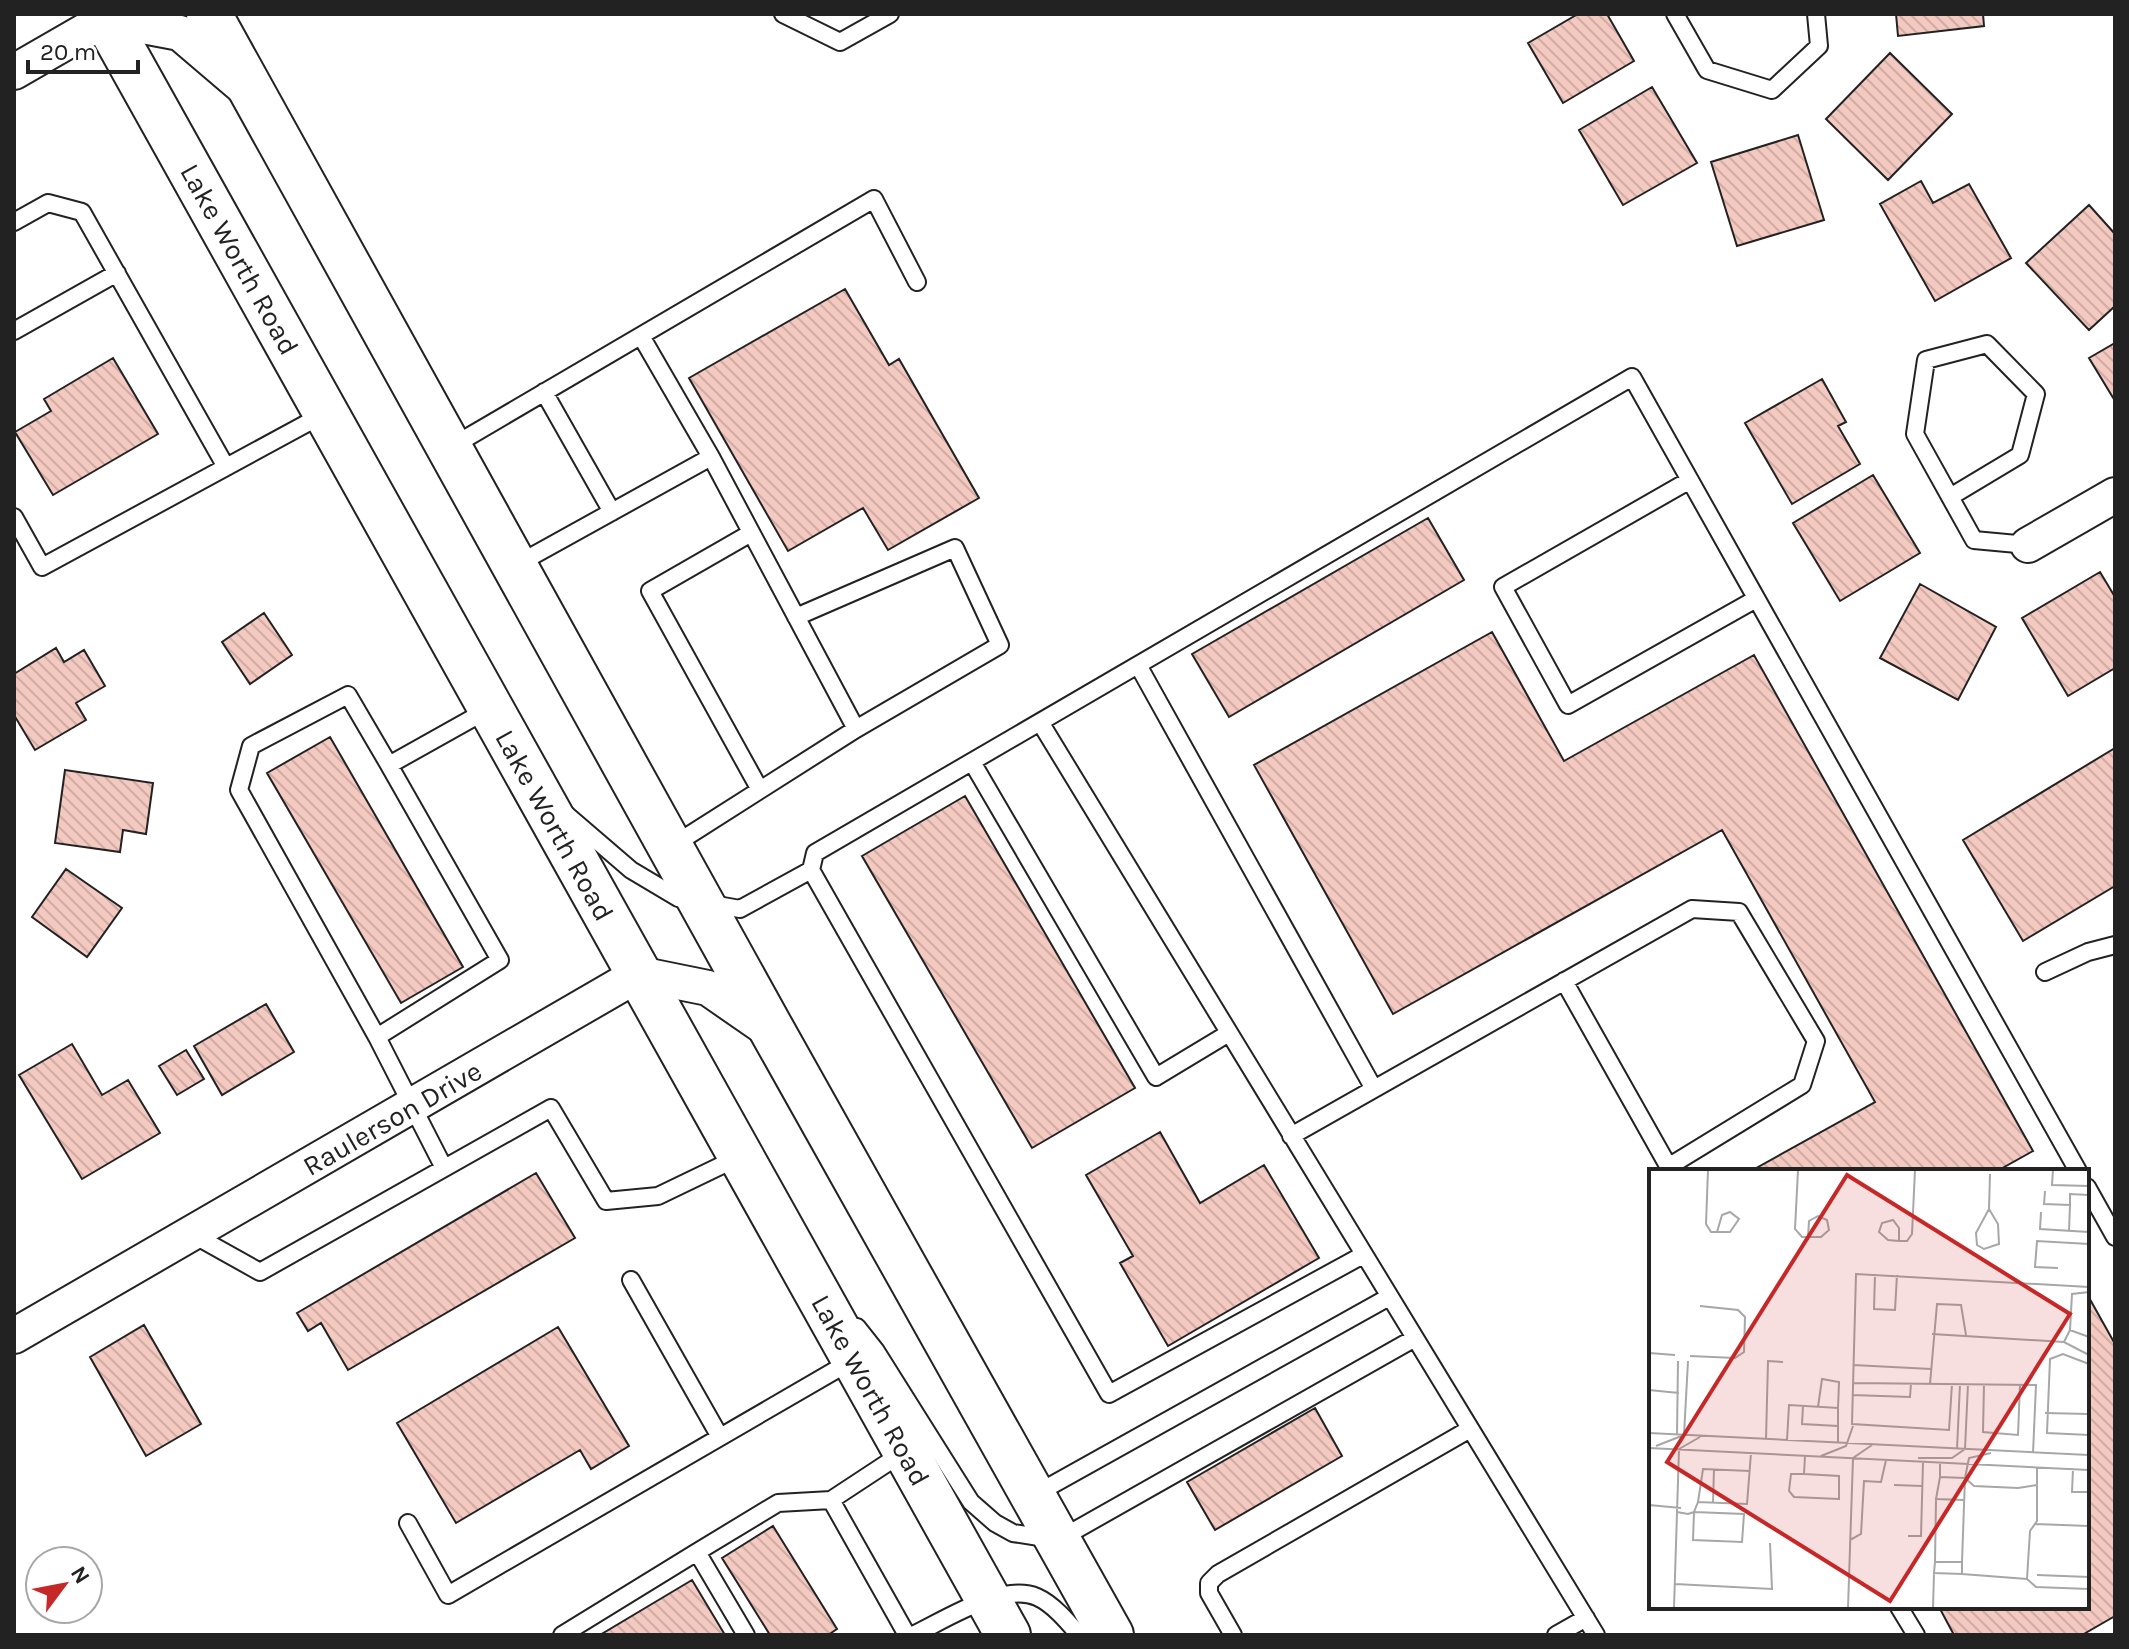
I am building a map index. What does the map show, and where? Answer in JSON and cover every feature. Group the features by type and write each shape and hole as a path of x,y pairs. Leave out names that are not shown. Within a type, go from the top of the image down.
{"main road":[{"path":"209,14 1111,1635"},
{"name":"Lake Worth Road","path":"104,16 998,1617"}],"street":[{"path":"14,72 104,16 180,33 254,95"},
{"path":"2028,545 2115,495"},
{"path":"639,974 708,988 774,1034"},
{"name":"Raulerson Drive","path":"14,1336 639,974"}],"lane":[{"path":"783,14 840,42 890,14"},
{"path":"1675,14 1707,70 1772,90 1819,46 1816,14"},
{"path":"450,448 874,199 917,282"},
{"path":"14,222 48,203 82,212 226,467"},
{"path":"14,331 117,273"},
{"path":"641,336 711,457 856,729"},
{"path":"1950,497 2020,455 2036,394 1987,344 1926,360 1915,434 1950,497 1974,540 2028,545"},
{"path":"1363,1255 1109,1394 811,870 815,853 1632,377 2077,1169"},
{"path":"544,392 612,512"},
{"path":"14,517 42,567 326,413"},
{"path":"515,566 711,457"},
{"path":"1690,480 1503,587 1568,705 1756,599"},
{"path":"751,533 650,591 760,790"},
{"path":"671,846 856,729 1000,645 955,548 796,617"},
{"path":"1138,665 1374,1089"},
{"path":"377,1037 500,960 348,695 251,746 239,790 414,1105 444,1168"},
{"path":"389,765 491,708"},
{"path":"1040,722 1596,1635"},
{"path":"972,762 1156,1077 1229,1033"},
{"path":"534,787 631,870 678,898 740,909 811,870"},
{"path":"1291,1136 1564,981 1692,909 1739,912 1816,1041 1802,1085 1670,1169 1564,981"},
{"path":"2045,972 2088,952 2115,945"},
{"path":"191,1233 260,1272 551,1108 606,1201 658,1196 740,1156"},
{"path":"2089,1191 2115,1237"},
{"path":"782,1231 876,1351 971,1502 995,1523 1013,1533 1058,1540 1415,1338"},
{"path":"631,1280 720,1437"},
{"path":"1033,1496 1389,1297"},
{"path":"408,1523 448,1595 854,1360"},
{"path":"1233,1635 1209,1593 1209,1583 1218,1574 1470,1429"},
{"path":"562,1635 778,1503 831,1500 905,1452"},
{"path":"831,1500 910,1635 998,1617 1006,1594 1039,1598 1079,1635"},
{"path":"697,1552 746,1635"},
{"path":"1900,1609 1916,1635"},
{"path":"1556,1635 1586,1618"}],"building":[{"path":"1578,14 1607,14 1634,61 1563,103 1528,43"},
{"path":"1896,14 1983,14 1984,26 1898,36"},
{"path":"1890,53 1952,114 1888,180 1826,119"},
{"path":"1652,87 1697,163 1623,205 1579,130"},
{"path":"1798,135 1824,220 1737,246 1711,162"},
{"path":"1921,181 1933,203 1969,184 2011,258 1935,301 1880,204"},
{"path":"2089,205 2115,234 2115,306 2089,330 2026,263"},
{"path":"845,289 889,365 899,359 979,498 888,550 863,508 788,551 689,378"},
{"path":"2115,343 2115,401 2089,358"},
{"path":"113,358 158,434 53,495 15,432 51,411 44,399"},
{"path":"1822,379 1846,422 1838,426 1860,464 1792,504 1745,423"},
{"path":"1873,475 1920,553 1840,601 1793,523"},
{"path":"1428,518 1464,580 1229,717 1192,654"},
{"path":"2100,572 2115,597 2115,668 2068,696 2022,618"},
{"path":"1920,584 1996,627 1958,700 1880,658"},
{"path":"264,613 292,655 250,684 222,642"},
{"path":"1492,632 1564,761 1754,655 2033,1151 2001,1169 1755,1169 1875,1102 1722,830 1393,1014 1254,765"},
{"path":"56,648 64,662 84,650 105,686 76,703 86,720 35,750 14,715 14,674"},
{"path":"330,737 463,967 401,1003 267,773"},
{"path":"2115,748 2115,886 2023,941 1963,840"},
{"path":"65,770 153,783 146,834 123,830 120,852 55,843"},
{"path":"965,796 1135,1088 1032,1148 862,856"},
{"path":"66,869 122,908 87,957 32,917"},
{"path":"266,1004 294,1052 222,1095 194,1046"},
{"path":"72,1044 102,1095 128,1080 160,1133 82,1179 19,1075"},
{"path":"186,1050 204,1079 177,1095 159,1066"},
{"path":"1160,1132 1200,1203 1264,1165 1319,1258 1168,1346 1120,1263 1133,1256 1086,1175"},
{"path":"536,1173 575,1238 348,1370 321,1323 308,1331 297,1313"},
{"path":"2089,1298 2115,1344 2115,1616 2082,1635 1954,1635 1940,1609 2089,1609"},
{"path":"144,1325 201,1424 146,1456 90,1357"},
{"path":"558,1327 629,1446 591,1469 580,1450 456,1523 397,1423"},
{"path":"1315,1408 1342,1456 1215,1530 1187,1482"},
{"path":"773,1526 837,1629 828,1635 770,1635 722,1558"},
{"path":"692,1580 725,1635 600,1635"}]}
